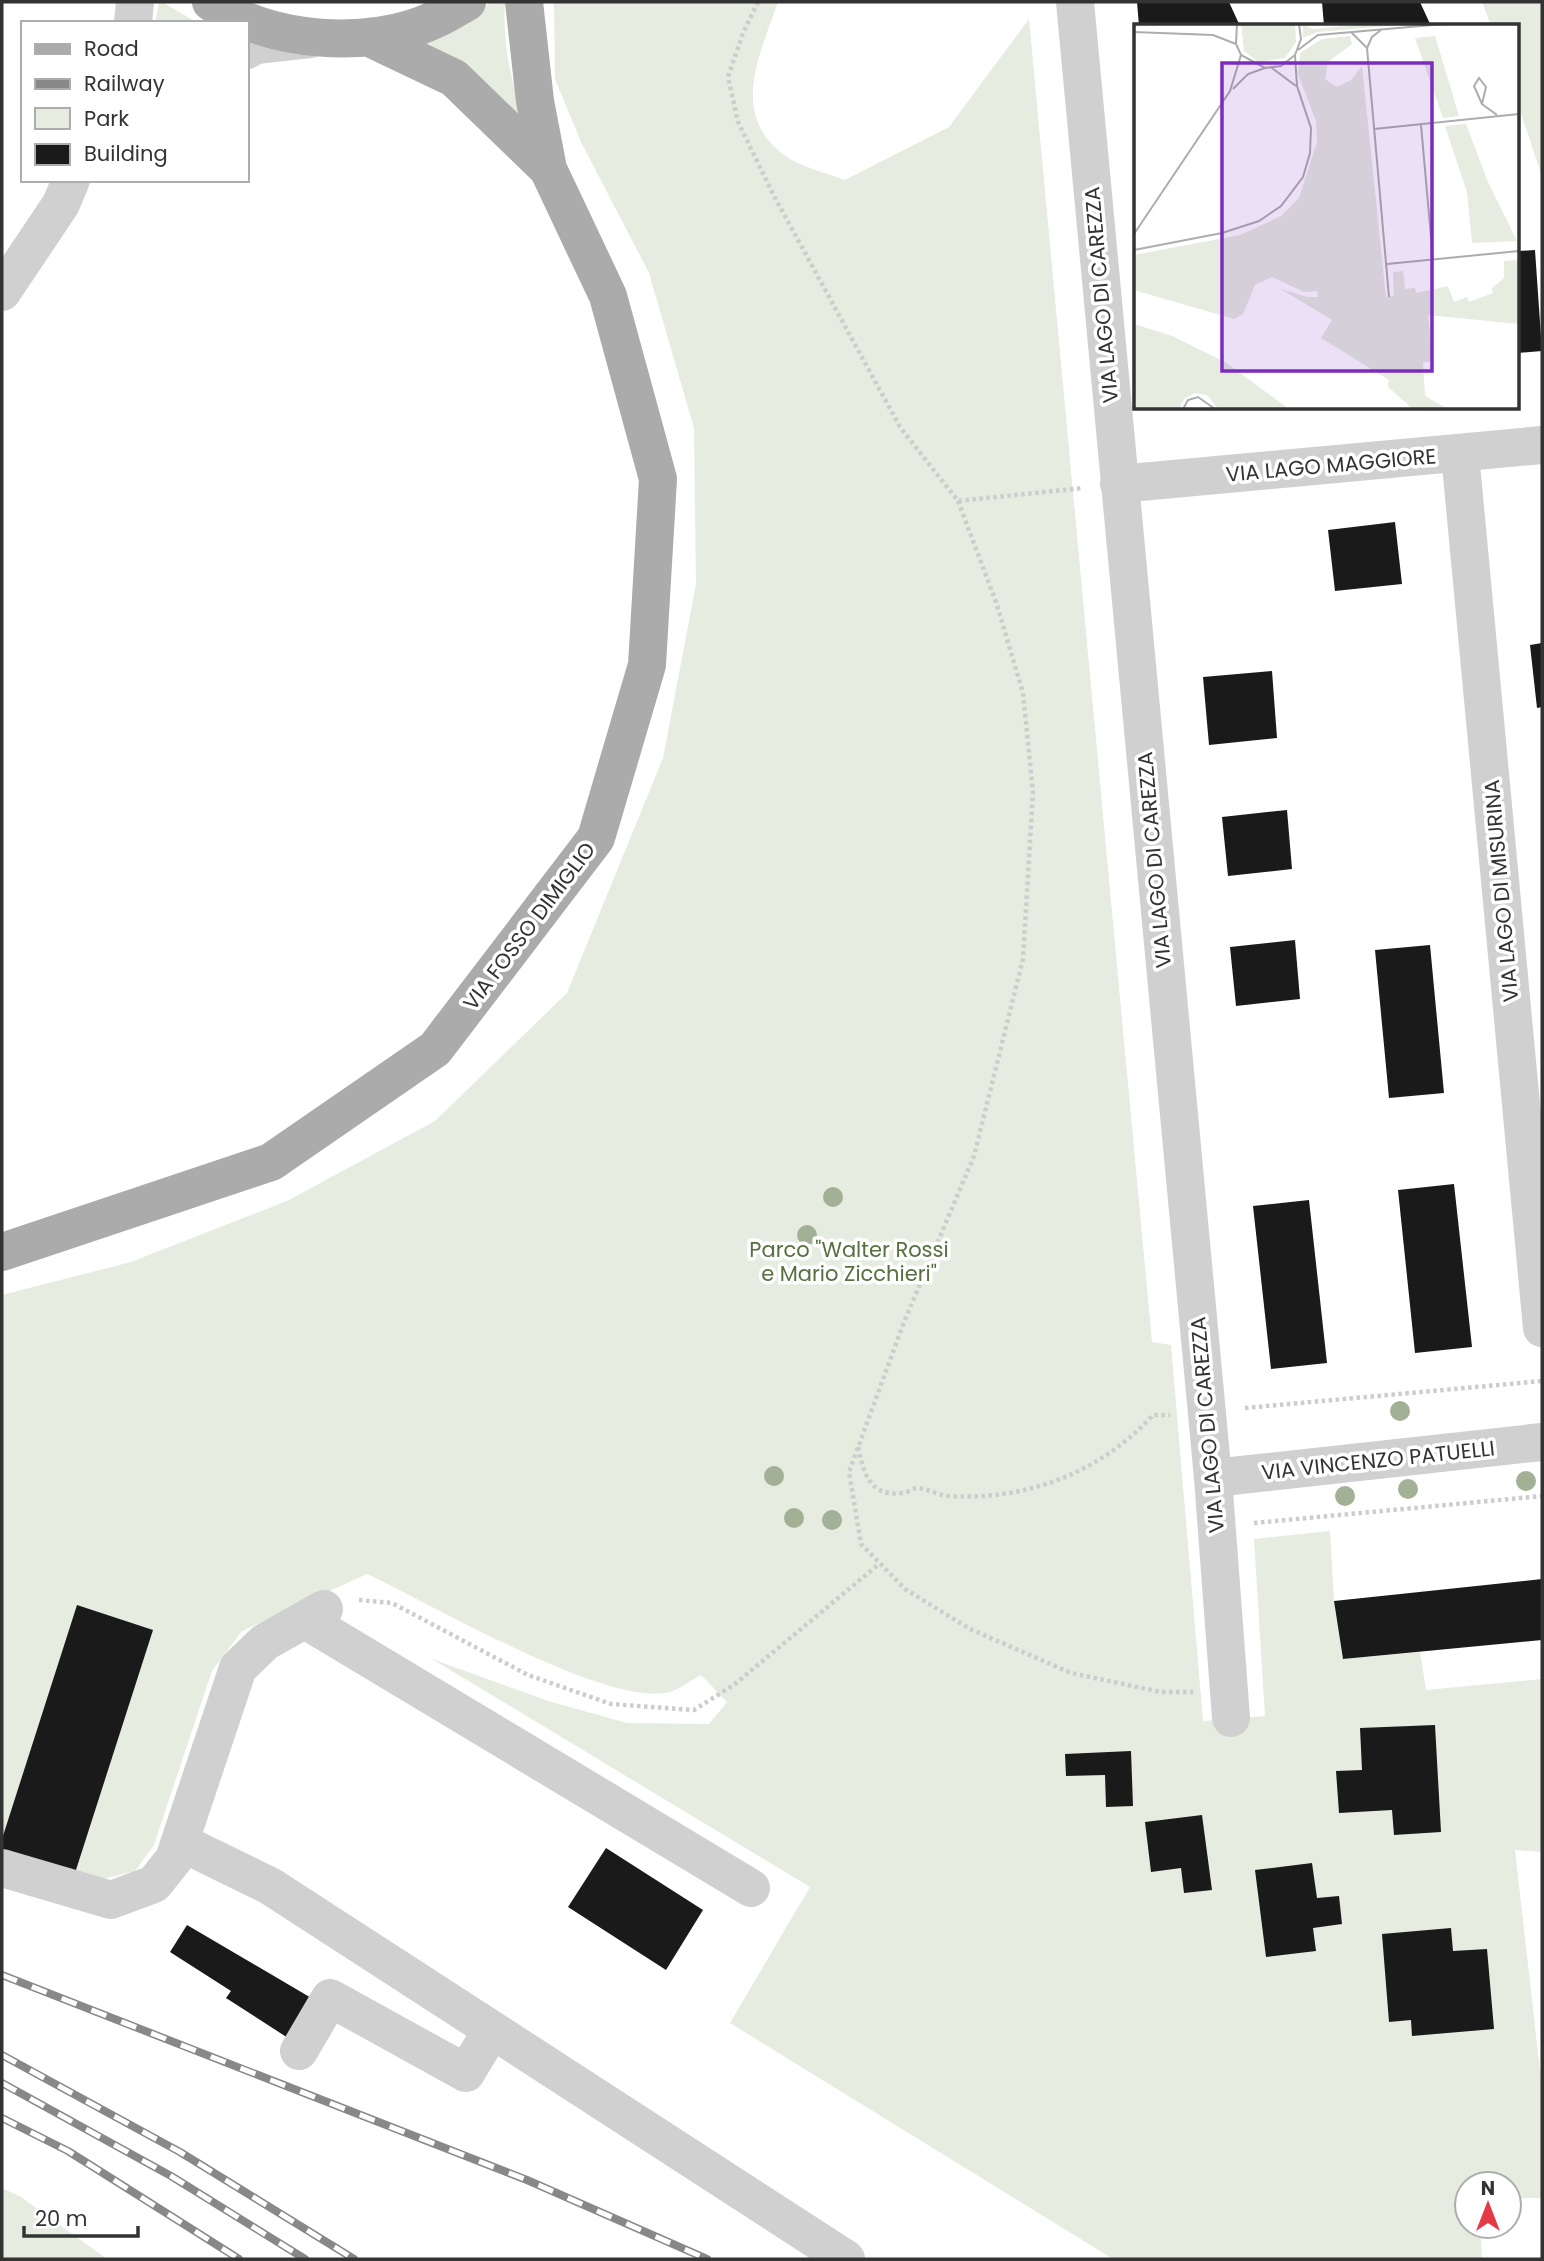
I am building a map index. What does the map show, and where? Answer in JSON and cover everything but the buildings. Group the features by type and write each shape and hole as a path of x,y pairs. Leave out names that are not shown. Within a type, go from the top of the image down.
{"main road":[{"path":"211,2 267,28 317,38 370,38 433,21 467,2"},
{"name":"VIA FOSSO DIMIGLIO","path":"2,1252 271,1162 414,1064 435,1049 596,838 647,665 658,479 608,296 548,169 536,101 524,2"},
{"name":"VIA FOSSO DIMIGLIO","path":"370,38 454,78 548,169"}],"street":[{"path":"133,21 135,2"},
{"name":"VIA LAGO DI CAREZZA","path":"1075,2 1213,1478 1230,1705"},
{"path":"248,49 256,45 317,38"},
{"path":"2,292 73,188"},
{"name":"VIA LAGO MAGGIORE","path":"1119,484 1542,444"},
{"name":"VIA LAGO DI MISURINA","path":"1460,453 1542,1328"},
{"name":"VIA VINCENZO PATUELLI","path":"1213,1478 1542,1442"},
{"path":"2,1868 111,1900 154,1884 174,1859 238,1668 265,1642 314,1614 751,1888"},
{"path":"180,1842 270,1886 845,2259"},
{"path":"299,2050 330,1998 467,2073 492,2030"}],"path":[{"path":"758,2 743,33 728,77 738,122 774,196 901,427 958,501 996,602 1023,693 1032,792 1023,959 974,1156 904,1322 849,1472 861,1544 905,1589 970,1629 1071,1673 1230,1705"},
{"path":"958,501 1119,484"},
{"path":"1240,1395 1242,1408 1542,1381"},
{"path":"858,1446 869,1484 882,1493 904,1493 915,1488 945,1496 998,1496 1032,1489 1080,1472 1129,1442 1153,1415 1174,1414"},
{"path":"1216,1527 1542,1496"},
{"path":"314,1614 360,1600 392,1603 528,1675 611,1704 694,1710 735,1684 879,1564"}],"green space":[{"path":"159,2 162,2 195,21 155,21"},
{"path":"491,2 505,2 505,36 510,69 532,132 416,42 472,16"},
{"name":"Parco \"Walter Rossi e Mario Zicchieri\"","path":"554,2 778,2 757,62 753,102 757,121 767,139 784,155 845,180 949,127 1029,19 1152,1342 1171,1345 1203,1721 1265,1716 1254,1539 1330,1531 1334,1601 1343,1659 1420,1652 1426,1690 1542,1679 1542,1852 1515,1850 1542,2088 1542,2198 1523,2198 1523,2170 1453,2170 1453,2240 1481,2240 1482,2259 1113,2259 730,2023 810,1887 432,1659 548,1701 627,1723 709,1724 727,1702 701,1675 673,1691 645,1693 609,1686 521,1651 367,1574 242,1631 212,1671 154,1845 135,1871 91,1882 2,1852 2,1295 131,1262 287,1201 435,1121 567,993 663,758 696,584 694,428 649,273 581,142 555,79"},
{"path":"1482,2 1542,2 1542,176 1520,111 1520,24 1490,24"},
{"path":"2,2188 21,2197 107,2259 2,2259"}],"railway":[{"path":"2,1975 527,2180 707,2259"},
{"path":"2,2055 180,2152 354,2259"},
{"path":"2,2083 171,2176 305,2259"},
{"path":"2,2118 68,2151 239,2259"}]}
